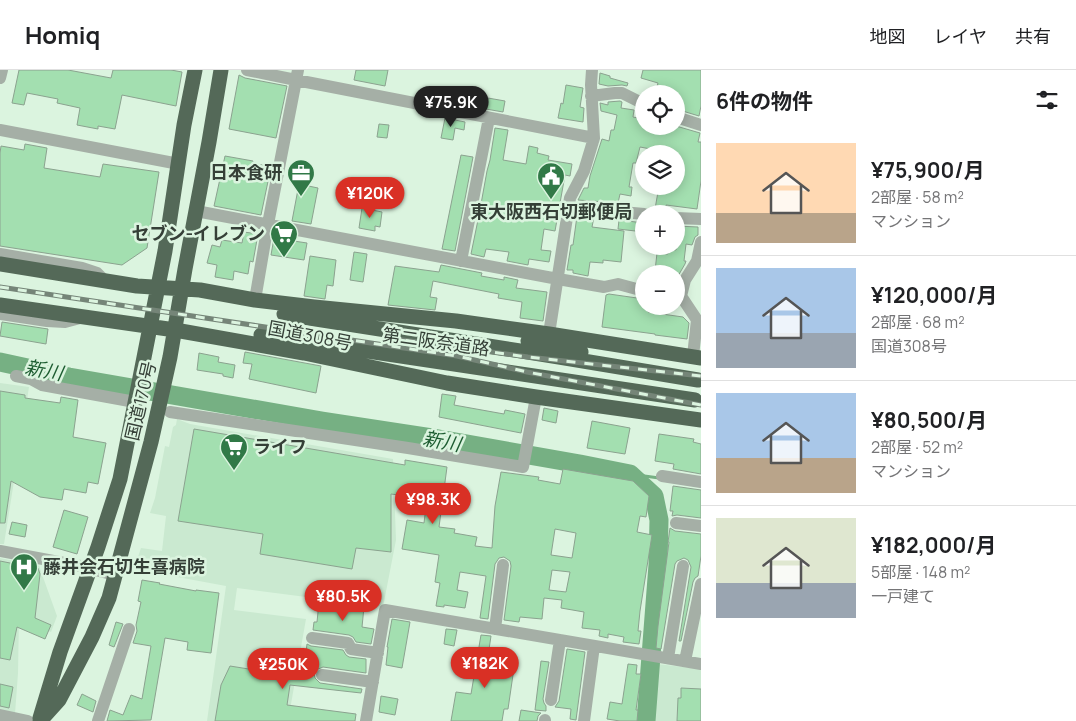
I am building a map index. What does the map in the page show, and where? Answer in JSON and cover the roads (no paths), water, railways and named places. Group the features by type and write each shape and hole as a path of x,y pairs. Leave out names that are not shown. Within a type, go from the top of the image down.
{"highway":[{"name":"国道170号","path":"40,721 60,652 120,479 172,212 184,125 195,70"},
{"name":"国道170号","path":"40,721 59,700 99,622 115,575 164,399 173,326 221,70"},
{"name":"国道308号","path":"0,266 157,288 179,293 200,290 314,308 456,322 549,334 697,357"},
{"path":"0,266 179,293"},
{"name":"第二阪奈道路","path":"179,293 698,380 560,346 314,308"},
{"path":"0,294 133,313 150,326"},
{"path":"0,300 173,326"},
{"name":"国道308号","path":"0,305 150,326 173,326 447,383 701,420"},
{"name":"第二阪奈道路","path":"173,326 695,400 554,389 304,353"}],"street":[{"path":"0,78 2,70"},
{"path":"247,70 297,75 489,118 594,138"},
{"path":"549,334 570,198 584,172 594,138 591,96 592,70"},
{"path":"255,300 297,75"},
{"path":"591,96 622,93 635,100"},
{"path":"461,261 489,118"},
{"path":"685,118 700,121"},
{"path":"0,130 179,164"},
{"path":"569,207 635,213"},
{"path":"196,211 558,279 604,287 618,284 635,289"},
{"path":"685,218 701,219"},
{"path":"685,280 697,261 701,242"},
{"path":"0,254 82,268 97,273 105,281"},
{"path":"685,304 699,320 697,357"},
{"path":"0,314 65,322 87,317"},
{"path":"16,376 31,379 42,385 137,393"},
{"path":"164,399 398,446 523,467 536,397"},
{"path":"662,476 701,482"},
{"path":"676,523 701,526"},
{"path":"0,551 90,568 115,575"},
{"path":"495,629 503,565"},
{"path":"668,658 683,566"},
{"path":"684,661 701,584"},
{"path":"366,721 385,610 701,664"},
{"path":"98,721 129,629"},
{"path":"312,638 348,643 350,649 378,653"},
{"path":"551,700 560,640"},
{"path":"584,721 594,646"},
{"path":"322,675 373,682"},
{"path":"0,715 28,721"}],"waterway":[{"name":"新川","path":"0,362 69,377 432,438 630,474 654,496 659,520 658,565 646,721"},
{"path":"630,474 659,478"}],"railway":[{"path":"0,287 457,356 527,372 701,405"},
{"path":"388,338 528,357 701,376"}],"place":[{"name":"日本食研","path":"301,197"},
{"name":"東大阪西石切郵便局","path":"551,200"},
{"name":"セブン-イレブン","path":"284,258"},
{"name":"ライフ","path":"234,471"},
{"name":"藤井会石切生喜病院","path":"24,591"}]}
